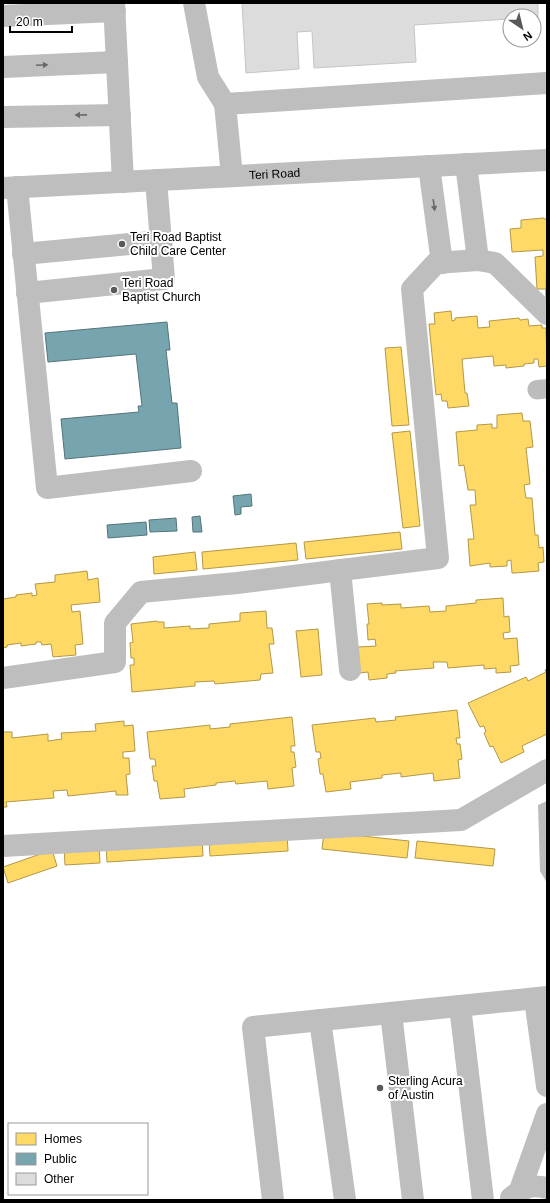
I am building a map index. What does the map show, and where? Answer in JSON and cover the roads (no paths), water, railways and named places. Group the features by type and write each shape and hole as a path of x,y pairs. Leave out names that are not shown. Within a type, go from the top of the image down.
{"street":[{"path":"194,3 208,77 225,104 232,176"},
{"path":"3,16 115,7 123,182"},
{"path":"3,67 117,62"},
{"path":"225,104 547,83"},
{"path":"3,117 120,115"},
{"name":"Teri Road","path":"10,187 547,160"},
{"path":"466,164 478,260"},
{"path":"429,166 442,263"},
{"path":"27,293 164,279 156,180"},
{"path":"10,187 23,254 48,488 191,470"},
{"path":"23,254 162,242"},
{"path":"3,678 115,662 115,623 141,592 237,584 438,558 412,289 436,263 478,260 495,263 547,314"},
{"path":"340,570 350,670"},
{"path":"3,846 461,820 547,770"},
{"path":"273,1200 253,1027 541,998 547,1086"},
{"path":"460,1006 483,1200"},
{"path":"391,1013 413,1200"},
{"path":"320,1020 345,1200"},
{"path":"515,1195 547,1114"},
{"path":"515,1195 535,1185 547,1188"}],"place":[{"name":"Teri Road Baptist Child Care Center","path":"122,244"},
{"name":"Teri Road Baptist Church","path":"114,290"},
{"name":"Sterling Acura of Austin","path":"380,1088"}]}
